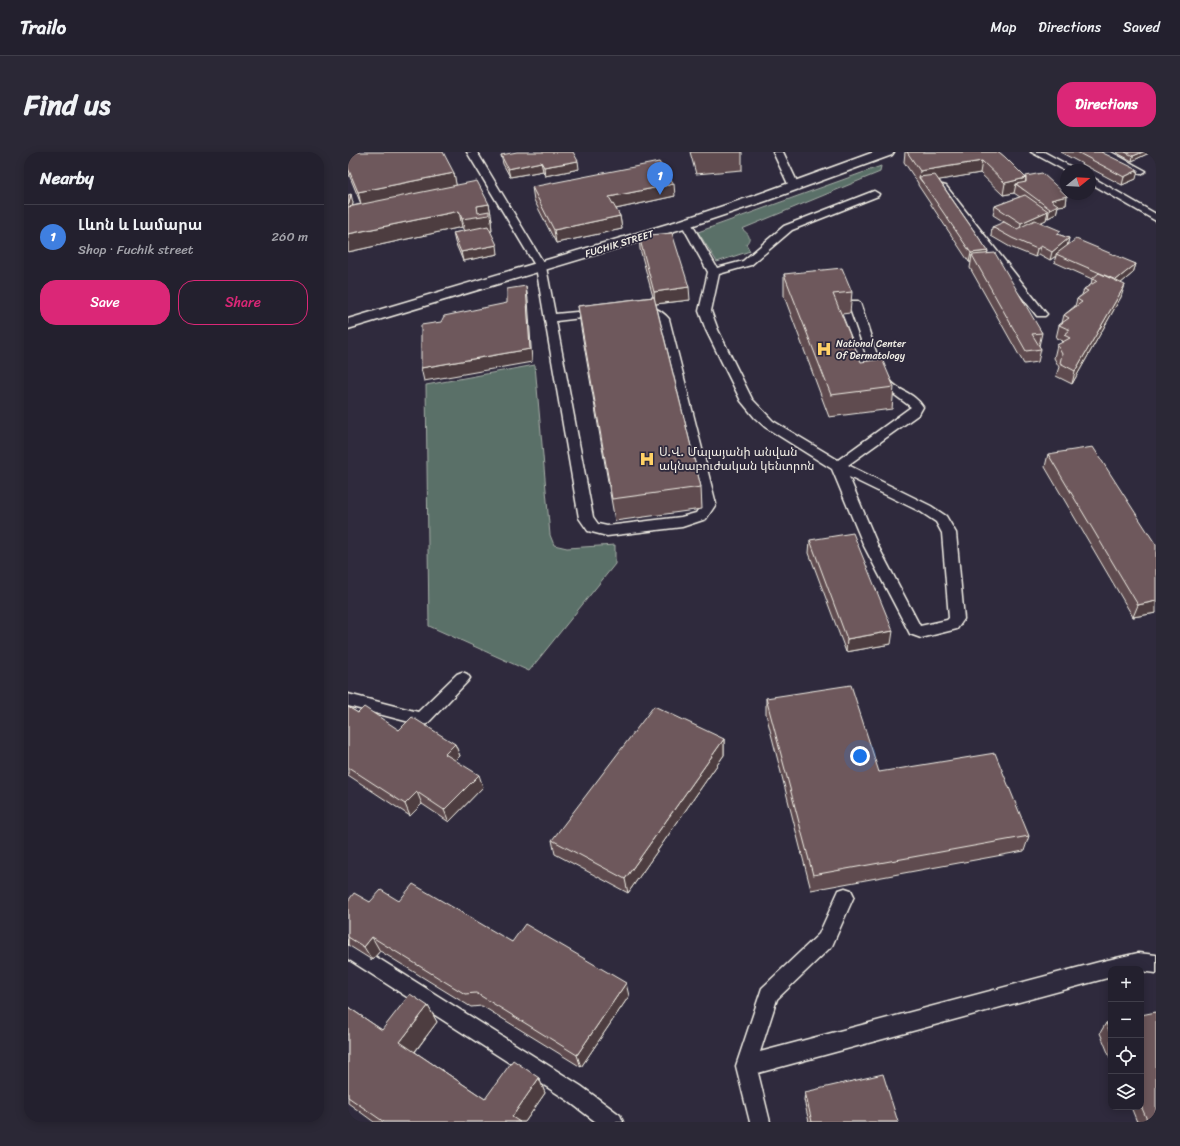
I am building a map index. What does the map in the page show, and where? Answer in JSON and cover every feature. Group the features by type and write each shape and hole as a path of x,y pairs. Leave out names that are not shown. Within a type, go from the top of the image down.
{"street":[{"name":"FUCHIK STREET","path":"348,324 686,223 887,152"}],"lane":[{"path":"472,152 541,267 586,518 593,528 606,531 682,522 701,516 709,504 664,319 654,312 640,308 625,310"},
{"path":"778,152 794,186"},
{"path":"1036,152 1060,164"},
{"path":"1104,152 1141,171"},
{"path":"937,180 1040,314"},
{"path":"1096,183 1156,218"},
{"path":"714,272 747,262 788,228 874,194"},
{"path":"686,223 714,272 706,311 712,330 747,401 759,416 769,424 838,466 926,509 941,519 950,533 957,619 952,625 921,632 915,630 871,546 838,466"},
{"path":"838,466 915,411 917,407 914,402 886,384 874,357 854,303"},
{"path":"550,318 610,312"},
{"path":"348,700 421,719 462,678"},
{"path":"760,1122 746,1066 769,994 826,940 845,896"},
{"path":"348,948 574,1092 613,1122"},
{"path":"746,1066 1099,971 1138,962 1156,964"}],"green space":[{"path":"881,166 880,172 742,229 749,237 746,244 750,251 717,262 698,232"},
{"path":"535,365 550,535 554,545 567,548 615,545 615,564 529,671 429,626 426,385"}],"building":[{"path":"348,152 443,152 454,173 358,192 348,168"},
{"path":"517,152 573,152 578,161 544,167 541,162 508,169 501,155"},
{"path":"907,152 999,152 1026,178 1005,183 982,161 920,171"},
{"path":"1077,152 1101,152 1138,170 1124,177"},
{"path":"1125,152 1143,152 1133,156"},
{"path":"659,162 674,184 609,197 620,216 554,230 532,187"},
{"path":"1042,173 1060,190 1060,198 1051,200 1058,205 1050,209 1016,184 1026,182 1026,176"},
{"path":"935,175 988,251 971,253 919,177"},
{"path":"477,181 489,204 477,206 478,213 489,211 489,215 462,219 459,211 348,234 348,207"},
{"path":"351,194 349,204 348,205 348,195"},
{"path":"1025,195 1048,211 1021,223 995,206"},
{"path":"1035,220 1061,231 1057,234 1069,238 1052,252 1041,246 1037,249 992,227 1004,222 1017,229"},
{"path":"488,226 497,245 461,252 453,233"},
{"path":"672,233 689,287 654,292 639,236"},
{"path":"1076,239 1136,264 1116,280 1056,254"},
{"path":"995,253 1042,333 1032,334 1041,349 1026,351 972,255"},
{"path":"842,268 852,292 833,294 861,362 882,359 894,387 831,395 784,274"},
{"path":"1099,273 1125,285 1075,371 1060,363 1062,354 1057,345 1070,338 1064,335 1070,330 1059,325 1069,318 1064,315 1082,302 1077,299 1088,291 1084,289 1097,281 1092,279"},
{"path":"526,286 530,349 421,368 421,325 441,322 444,316 507,303 507,289"},
{"name":"Ս.Վ. Մալայանի անվան ակնաբուժական կենտրոն","path":"654,297 701,487 612,499 578,306"},
{"path":"1093,447 1156,545 1156,601 1138,605 1048,454"},
{"path":"853,533 893,631 847,639 810,540"},
{"path":"851,685 879,772 995,753 1029,836 813,875 766,698"},
{"path":"654,706 724,739 625,879 552,840"},
{"path":"348,707 358,713 364,707 399,730 412,717 455,744 445,754 479,775 444,810 417,792 405,804 348,767"},
{"path":"413,884 512,942 525,924 626,983 577,1055 476,993 465,994 372,937 364,947 348,937 348,901 354,893 370,902 381,890 399,901"},
{"path":"410,994 428,1006 400,1042 485,1099 513,1060 539,1078 512,1117 520,1122 384,1122 348,1097 348,1007 382,1030"},
{"path":"1156,1012 1156,1122 1148,1122 1143,1110 1144,1110 1144,1014"},
{"path":"883,1074 898,1122 812,1122 805,1092"}],"place":[{"name":"Լևոն և Լամարա","path":"660,195"},
{"name":"National Center Of Dermatology","path":"824,349"},
{"name":"Ս.Վ. Մալայանի անվան ակնաբուժական կենտրոն","path":"647,459"}]}
